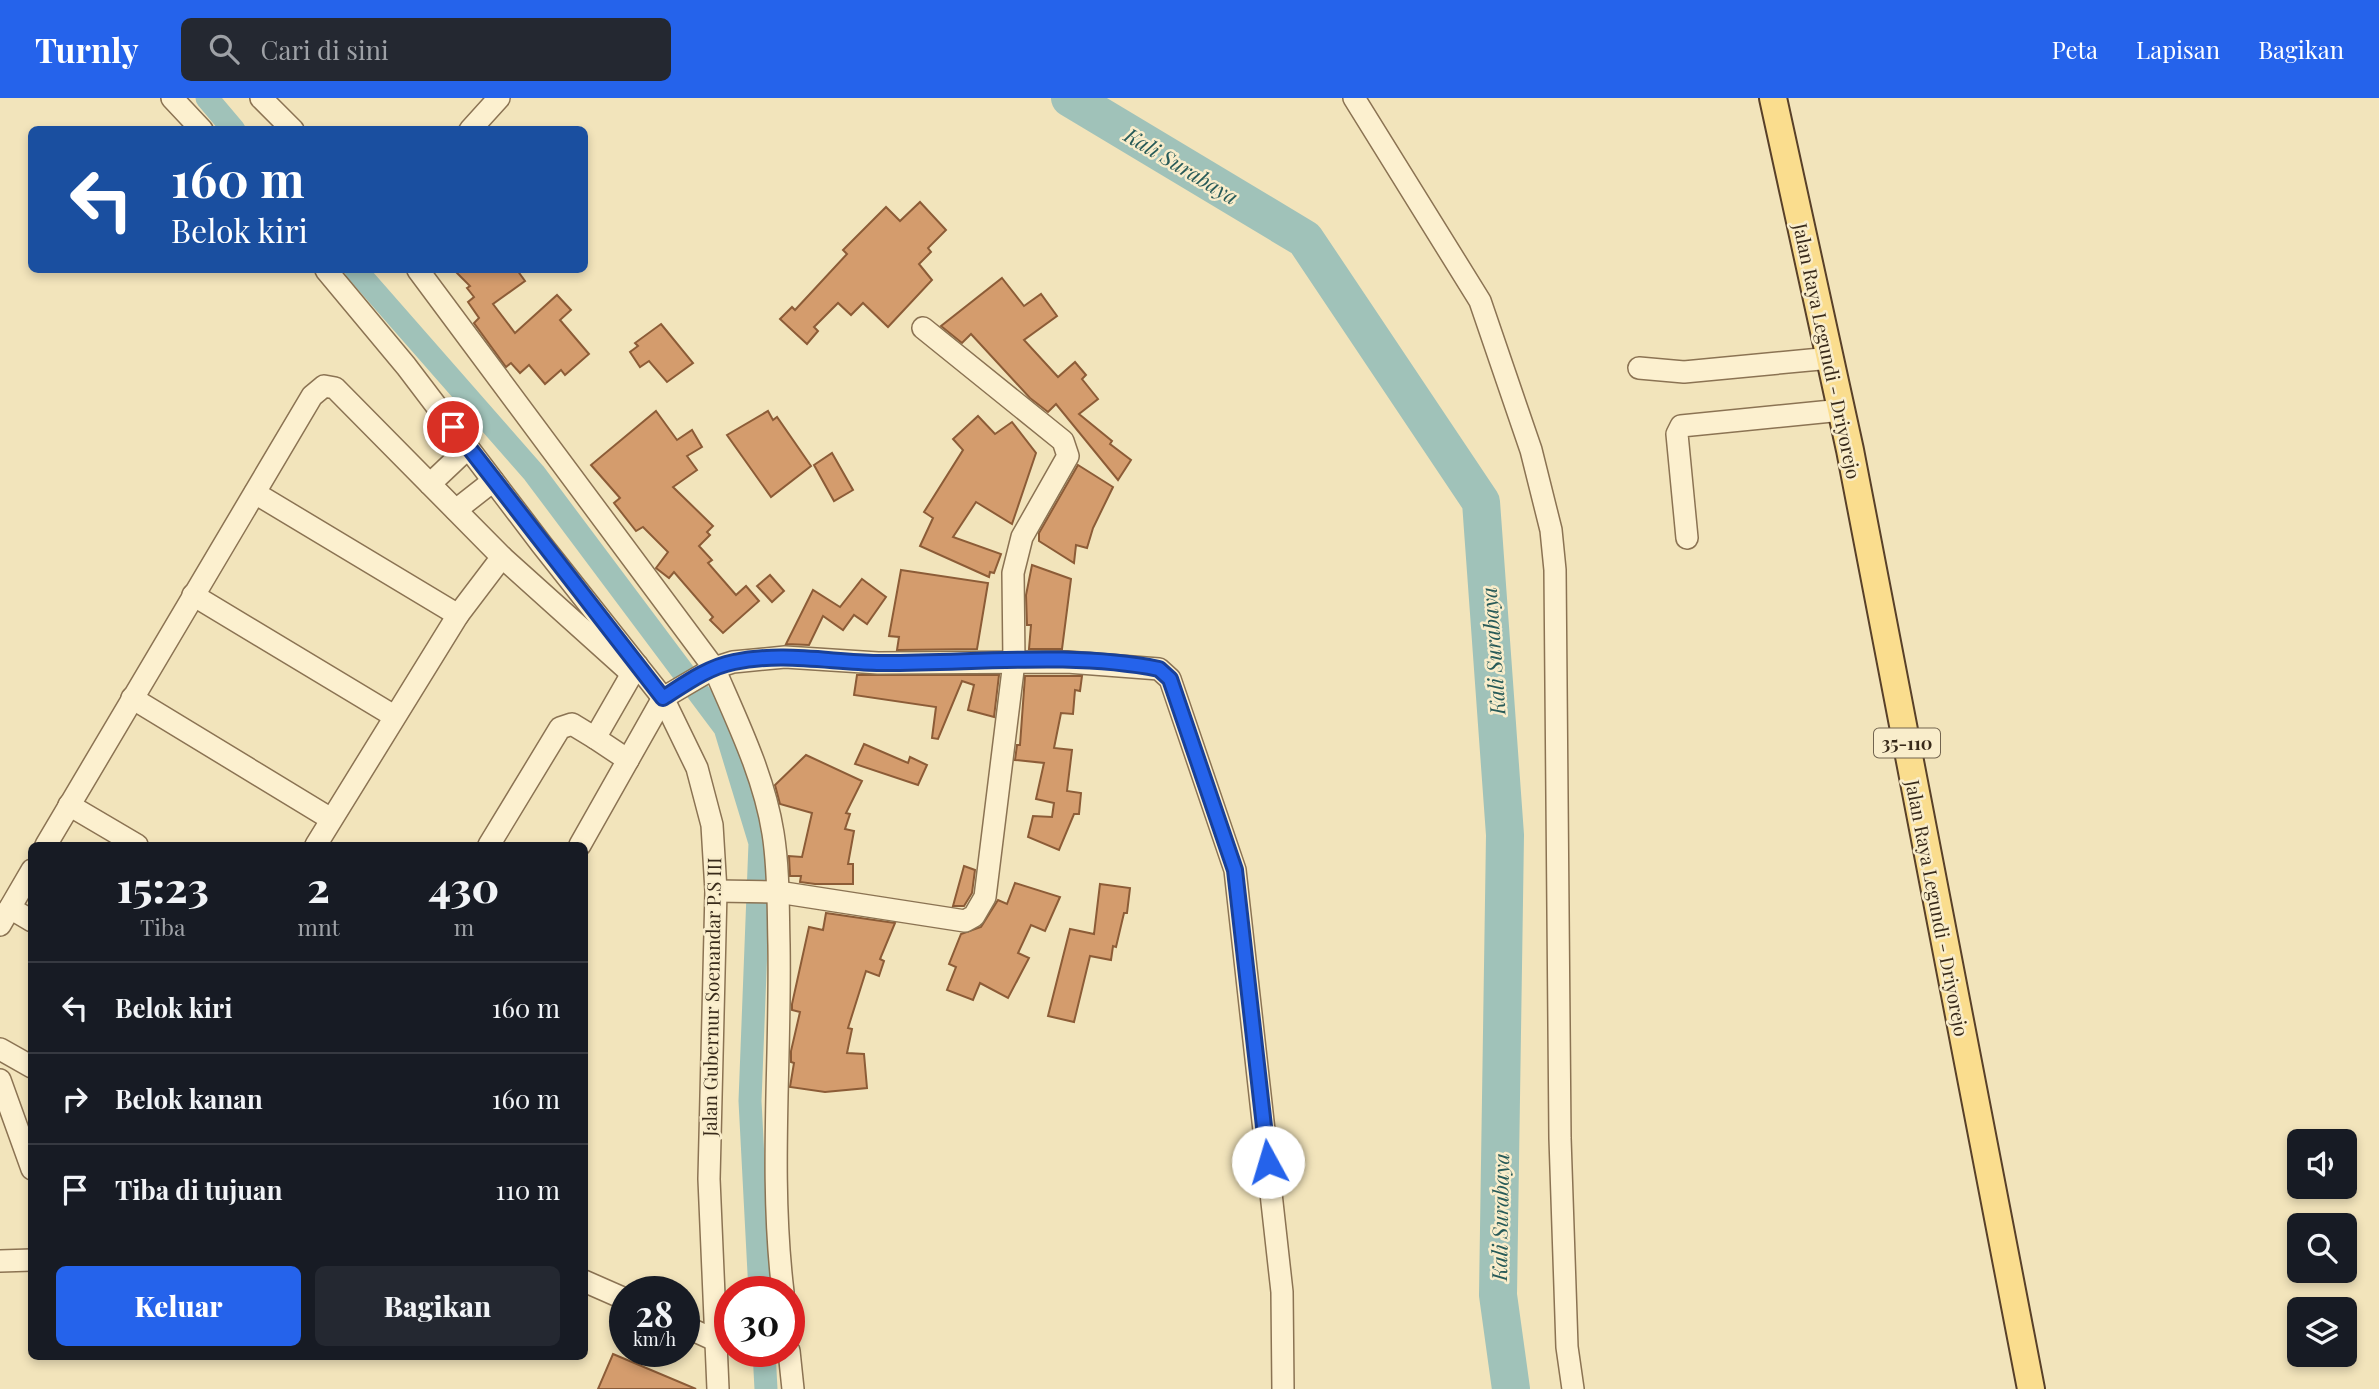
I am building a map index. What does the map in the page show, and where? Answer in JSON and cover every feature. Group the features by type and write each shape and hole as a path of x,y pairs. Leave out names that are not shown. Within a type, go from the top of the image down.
{"main road":[{"name":"Jalan Raya Legundi - Driyorejo","path":"1773,98 1842,410 2031,1389"}],"street":[{"path":"172,98 197,126"},
{"path":"261,98 289,126"},
{"path":"474,126 499,98"},
{"path":"1354,98 1480,301 1531,450 1550,530 1555,570 1560,1138 1567,1347 1573,1389"},
{"name":"Jalan Gubernur Soenandar P.S III","path":"330,273 406,366 635,670 669,695 697,768 712,825 723,891 709,1179 710,1258 714,1282"},
{"path":"420,273 710,670 744,736 773,831 771,891 780,1049 775,1153 777,1246 781,1276"},
{"path":"723,891 771,891 965,920 974,915 985,897 1014,662 1013,573 1022,537 1065,463 1067,448 1063,441 923,328"},
{"path":"1639,368 1685,372 1831,358"},
{"path":"48,842 312,396 324,386 335,388 502,557 635,670 595,738"},
{"path":"1687,538 1677,435 1681,426 1842,410"},
{"path":"430,484 468,448"},
{"path":"456,510 493,481"},
{"path":"256,493 458,615"},
{"path":"318,842 458,615 502,557"},
{"path":"193,596 394,716"},
{"path":"582,842 669,695 710,670 733,662 785,657 878,663 1014,662 1144,666 1159,669 1170,679 1235,870 1282,1292 1283,1389"},
{"path":"132,698 331,820"},
{"path":"491,842 560,728 572,723 628,760"},
{"path":"69,805 132,842"},
{"path":"28,877 5,917 28,920"},
{"path":"0,1049 28,1065"},
{"path":"0,1080 28,1158"},
{"path":"0,1261 28,1260"},
{"path":"588,1283 609,1292"},
{"name":"Jalan Gubernur Soenandar P.S III","path":"718,1389 721,1367"},
{"path":"791,1367 793,1389"}],"building":[{"path":"920,202 946,230 928,248 931,252 919,264 932,280 888,327 863,303 851,315 838,303 814,327 818,331 807,344 780,319 792,307 795,310 847,254 843,250 886,207 900,221"},
{"path":"457,273 519,273 525,281 493,304 515,333 557,295 571,310 560,320 589,354 565,375 561,370 545,384 529,365 520,373 511,363 506,367 474,323 479,318 468,302 474,297 467,288 470,286"},
{"path":"1002,278 1024,306 1041,294 1057,316 1024,340 1058,377 1075,362 1086,375 1082,379 1098,399 1079,414 1131,460 1118,480 1056,404 1048,412 1030,398 971,334 962,343 941,326"},
{"path":"661,324 693,363 667,382 649,361 640,367 630,352 638,346 635,343"},
{"path":"656,411 677,440 692,430 702,447 687,456 697,470 673,487 713,526 707,532 710,535 699,546 712,560 708,563 736,595 746,586 759,601 723,633 710,620 713,617 674,572 669,578 656,568 668,552 643,527 636,531 614,503 620,498 591,465"},
{"path":"768,411 773,420 777,417 811,466 771,497 727,435"},
{"path":"978,416 995,434 1012,422 1036,453 1012,524 976,502 953,537 1001,554 994,573 990,572 989,577 920,546 933,518 924,512 963,450 953,439"},
{"path":"832,453 853,490 834,501 814,465"},
{"path":"1078,465 1113,487 1093,528 1087,548 1076,545 1074,563 1039,541 1039,533"},
{"path":"1032,565 1071,579 1062,649 1029,649 1031,625 1027,625 1026,595"},
{"path":"901,570 988,583 977,649 897,650 899,637 889,636"},
{"path":"770,575 784,591 772,602 757,586"},
{"path":"862,579 886,597 867,624 854,615 843,630 823,616 809,645 786,644 813,590 840,607"},
{"path":"857,675 999,675 994,717 968,710 974,685 962,681 938,739 932,738 936,707 854,695"},
{"path":"1025,676 1082,676 1080,691 1075,690 1073,714 1061,713 1054,748 1072,750 1067,791 1081,793 1079,814 1074,814 1059,850 1028,837 1033,816 1052,817 1054,803 1036,799 1044,763 1015,760 1017,745 1020,745"},
{"path":"864,744 908,763 910,757 927,765 918,785 855,764"},
{"path":"806,755 862,781 846,813 850,814 845,829 854,831 848,864 853,864 853,884 815,884 800,882 801,876 790,876 789,856 802,857 812,813 780,804 775,785"},
{"path":"964,866 975,870 972,893 964,906 953,906"},
{"path":"1015,883 1060,897 1045,931 1031,925 1018,953 1029,958 1008,998 980,983 973,1000 947,990 956,967 949,964 961,934 981,927 998,900 1007,904"},
{"path":"1100,884 1130,888 1127,913 1124,913 1111,960 1090,956 1074,1022 1048,1016 1070,929 1094,934"},
{"path":"826,913 895,923 880,959 884,961 879,976 866,971 848,1028 852,1029 847,1053 864,1054 867,1088 825,1092 790,1087 794,1063 791,1062 791,1051 800,1012 792,1010 792,1004 809,927 823,930"},
{"path":"609,1363 609,1367 644,1367 696,1389 598,1389"}],"waterway":[{"path":"207,98 231,126"},
{"name":"Kali Surabaya","path":"1070,98 1305,239 1481,502 1505,835 1498,1295 1511,1389"},
{"path":"359,273 534,473 725,728 760,843 750,1101 759,1276"},
{"path":"765,1367 766,1389"}],"route":[{"path":"453,427 541,545 663,698 714,668 733,662 785,657 878,663 1066,662 1159,669 1170,679 1235,870 1268,1162"}]}
